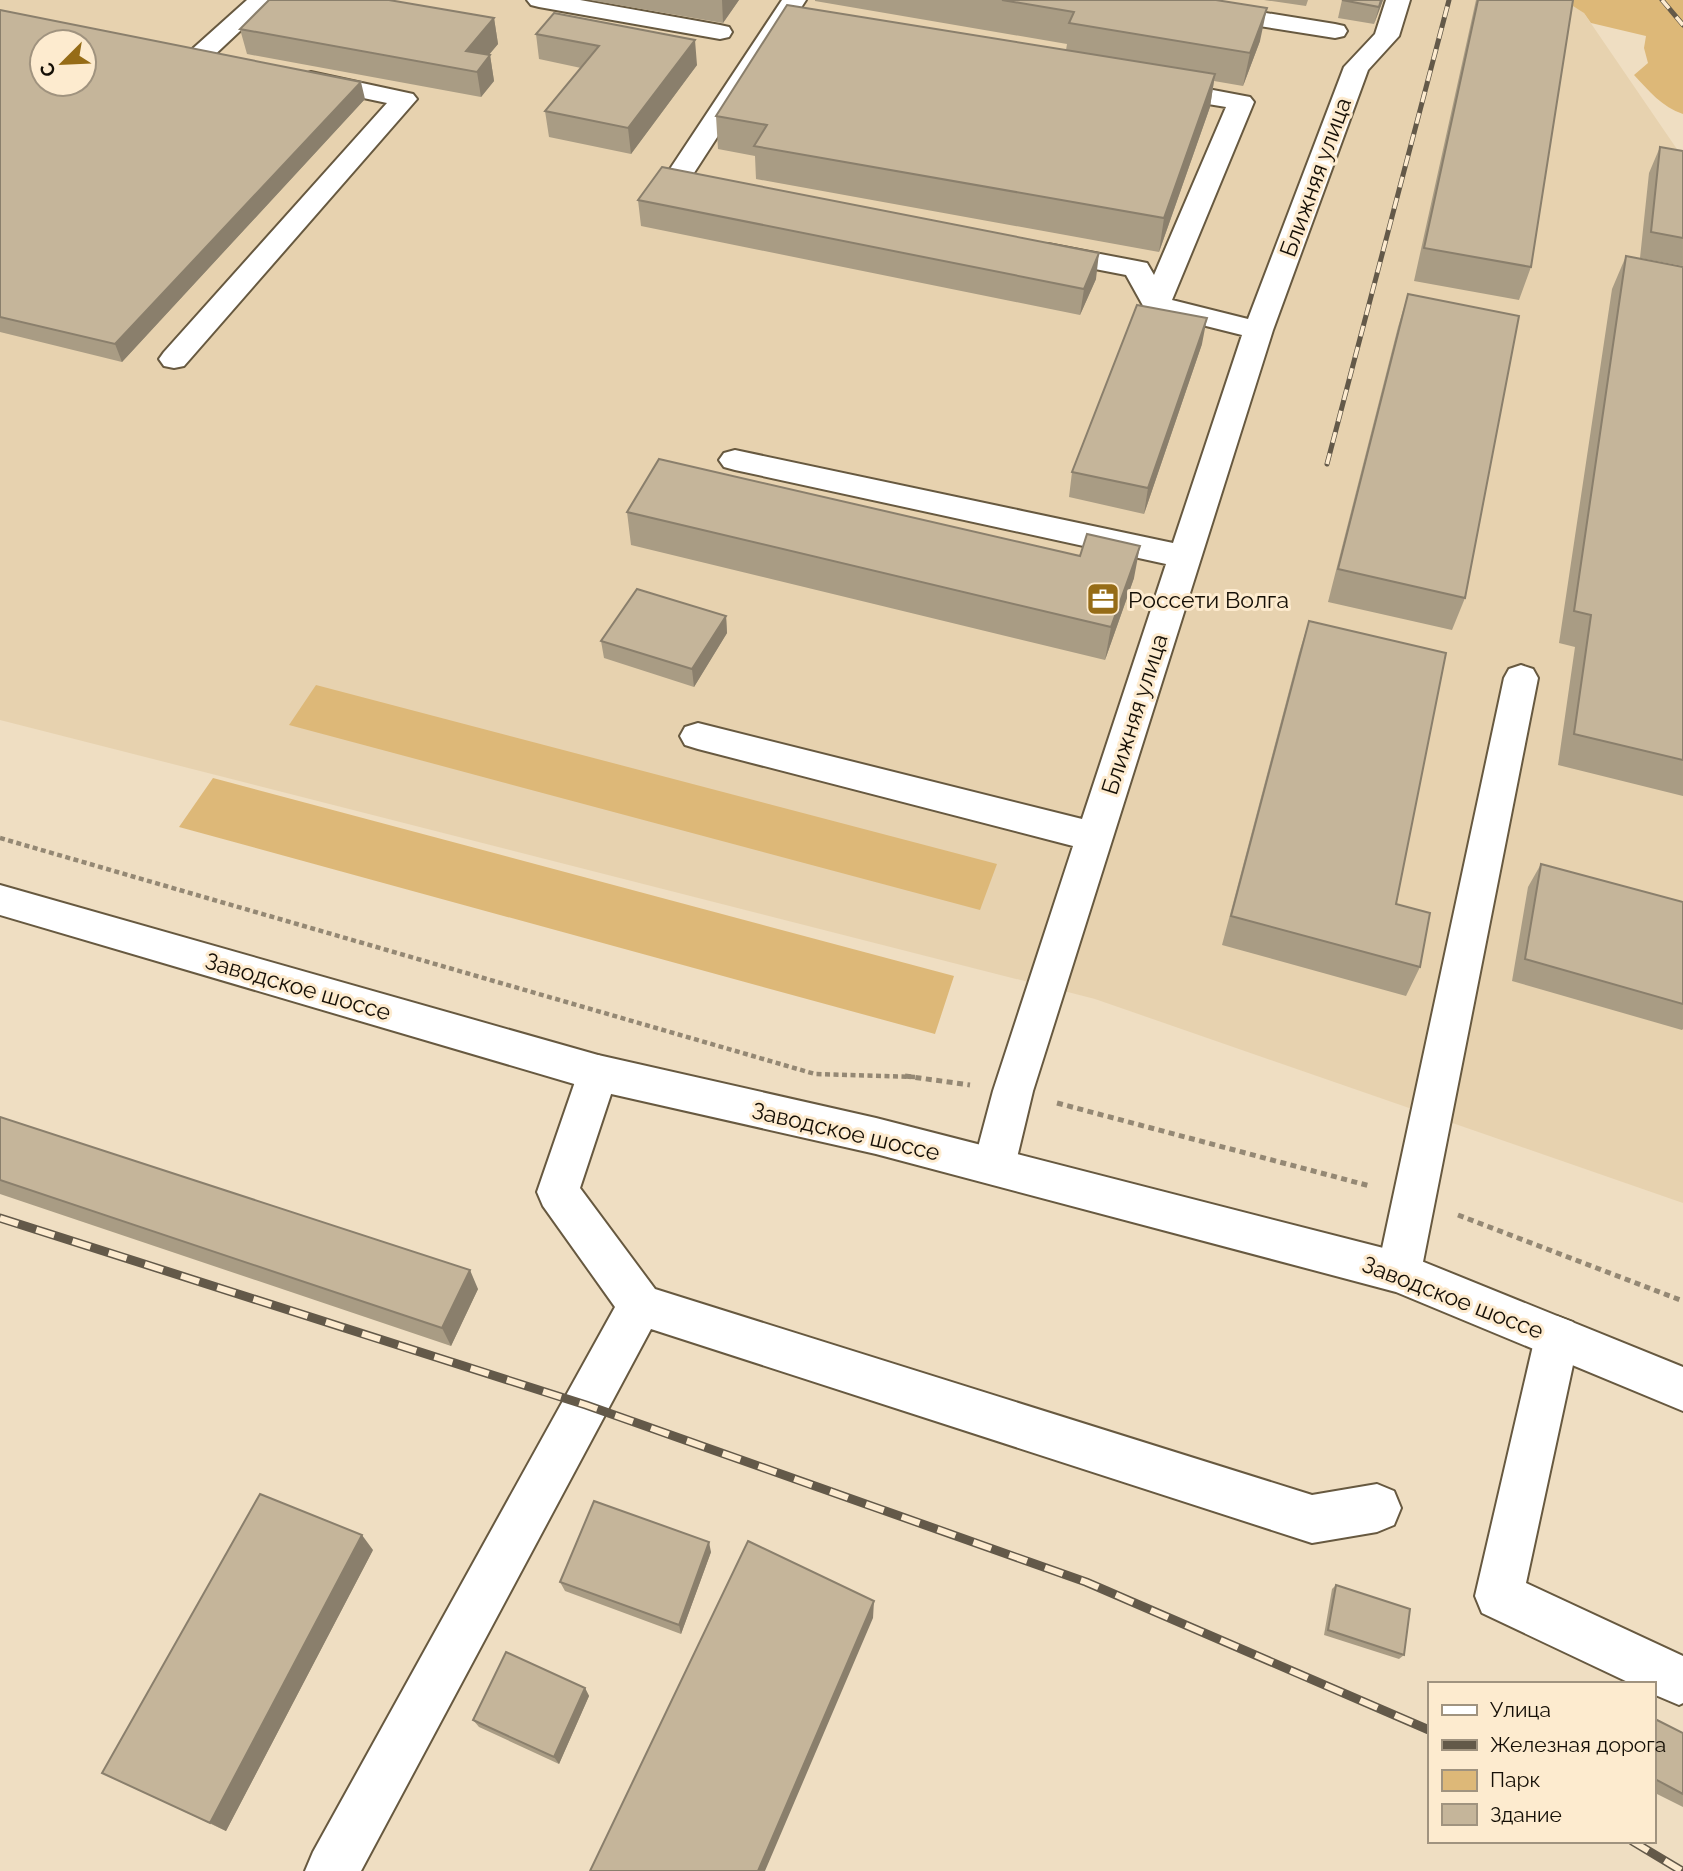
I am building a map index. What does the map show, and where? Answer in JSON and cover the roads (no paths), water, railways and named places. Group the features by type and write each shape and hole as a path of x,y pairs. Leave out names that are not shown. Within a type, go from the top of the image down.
{"street":[{"path":"198,57 261,0"},
{"path":"539,0 720,32"},
{"path":"743,194 675,181 794,0"},
{"path":"1139,0 1329,21 1356,67 1387,36 1398,0"},
{"path":"778,24 805,28"},
{"path":"172,51 224,62"},
{"name":"Ближняя улица","path":"994,1166 1013,1091 1258,330 1356,67"},
{"path":"174,359 404,99 288,75"},
{"path":"1132,84 1241,102 1156,304"},
{"path":"1028,248 1137,269 1156,304 1258,330"},
{"path":"735,460 1184,557"},
{"path":"1399,1272 1521,678"},
{"path":"698,736 1095,837"},
{"name":"Заводское шоссе","path":"0,900 598,1073 994,1166 1399,1272 1683,1388"},
{"path":"598,1073 558,1192 640,1305 1312,1519 1377,1508"},
{"path":"332,1871 640,1305"},
{"path":"1557,1337 1499,1596 1679,1680"}],"railway":[{"path":"1327,464 1449,0"},
{"path":"1662,0 1683,25"},
{"path":"0,1218 586,1405 1086,1582 1428,1730"},
{"path":"1635,1843 1682,1871"}],"place":[{"name":"Россети Волга","path":"1103,599"}]}
